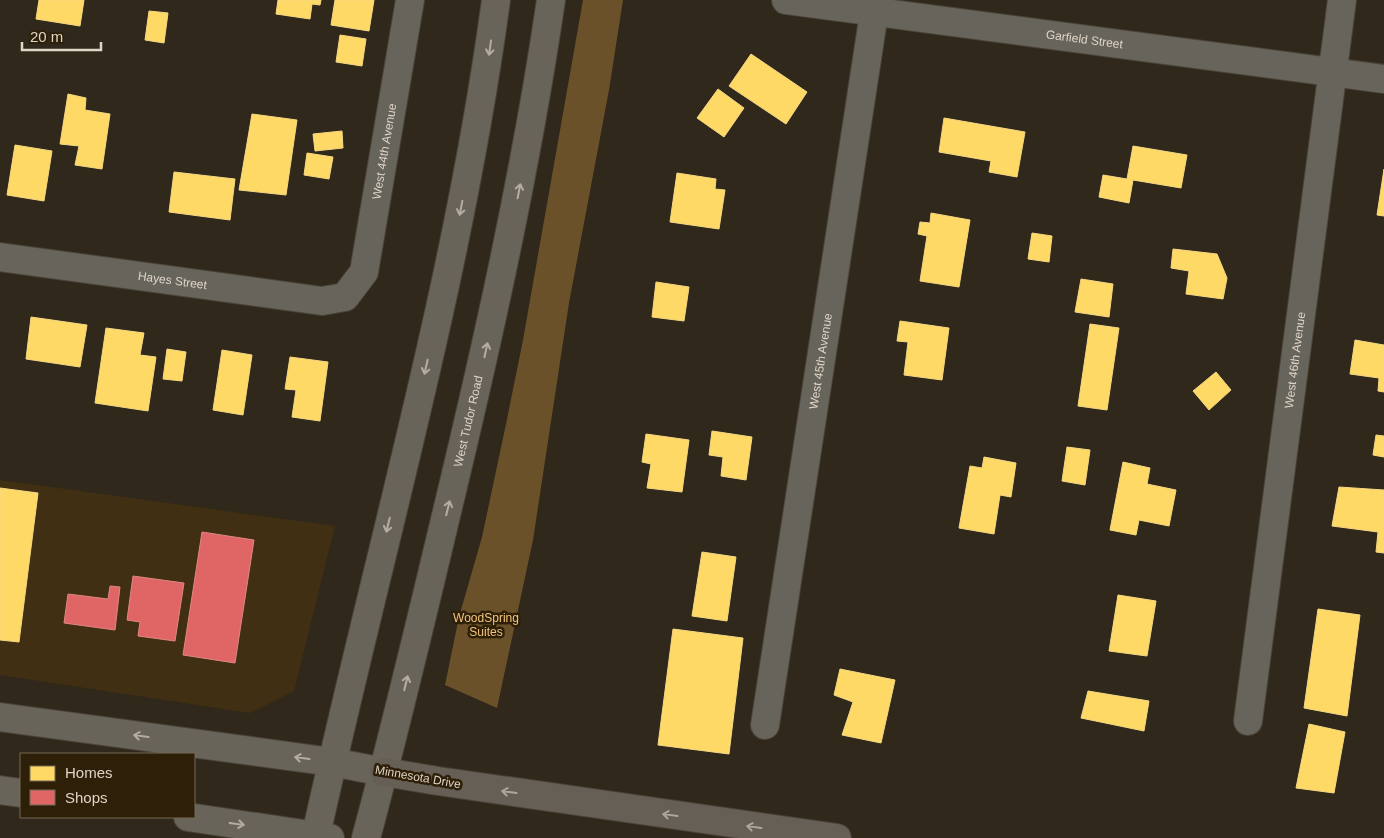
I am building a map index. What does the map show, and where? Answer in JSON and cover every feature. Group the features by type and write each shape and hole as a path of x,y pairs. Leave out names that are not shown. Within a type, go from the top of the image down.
{"highway":[{"name":"Minnesota Drive","path":"384,772 837,838"}],"main road":[{"path":"195,818 320,837 332,762 420,394 454,242 481,99 496,0"},
{"name":"West Tudor Road","path":"366,838 384,772 482,368 512,230 538,90 551,0"},
{"name":"Minnesota Drive","path":"0,717 332,762 384,772"},
{"path":"0,790 20,793"}],"street":[{"name":"West 44th Avenue","path":"345,297 364,272 410,0"},
{"name":"Garfield Street","path":"786,0 875,6 1384,79"},
{"name":"West 46th Avenue","path":"1248,721 1342,0"},
{"name":"West 45th Avenue","path":"765,725 875,6"},
{"name":"Hayes Street","path":"0,257 322,301 345,297"}],"shaded area":[{"path":"0,480 335,526 294,691 250,713 0,675"}],"green space":[{"name":"WoodSpring Suites","path":"583,0 623,0 609,90 569,303 533,540 497,708 445,685 459,617 482,537 523,340"}],"building: Homes":[{"path":"39,0 84,0 80,26 36,19"},
{"path":"278,0 321,0 320,5 312,4 310,19 276,14"},
{"path":"335,0 374,0 369,31 331,25"},
{"path":"149,11 168,13 164,43 145,40"},
{"path":"340,35 366,39 362,66 336,62"},
{"path":"751,54 807,92 786,124 729,86"},
{"path":"718,89 744,108 724,137 697,118"},
{"path":"68,94 86,98 85,110 110,114 102,169 75,165 79,146 60,144"},
{"path":"252,114 297,120 286,195 239,190"},
{"path":"944,118 1025,132 1017,177 989,172 991,161 939,152"},
{"path":"342,131 343,148 315,151 313,134"},
{"path":"15,145 52,151 44,201 7,195"},
{"path":"1133,146 1187,155 1181,188 1133,180 1129,203 1099,197 1103,175 1127,179"},
{"path":"307,153 333,157 329,179 304,175"},
{"path":"1384,169 1384,216 1377,215"},
{"path":"174,172 235,179 230,220 169,212"},
{"path":"677,173 716,179 715,189 725,190 719,229 670,222"},
{"path":"931,213 970,220 959,287 920,281 927,236 918,234 920,222 930,223"},
{"path":"1032,233 1052,236 1049,262 1028,259"},
{"path":"1173,249 1217,254 1227,278 1223,299 1186,294 1189,271 1171,268"},
{"path":"1081,279 1113,284 1109,317 1075,312"},
{"path":"656,282 689,287 684,321 652,317"},
{"path":"31,317 87,325 80,367 26,359"},
{"path":"900,321 949,328 942,380 904,375 908,342 897,341"},
{"path":"1090,324 1119,328 1107,410 1078,406"},
{"path":"106,328 144,333 140,355 156,357 148,411 95,403"},
{"path":"1355,340 1384,345 1384,392 1378,391 1379,378 1350,374"},
{"path":"167,349 186,352 182,381 163,379"},
{"path":"222,350 252,355 243,415 213,410"},
{"path":"290,357 328,362 320,421 292,417 296,390 285,389"},
{"path":"1216,372 1231,390 1209,410 1193,391"},
{"path":"712,431 752,437 746,480 721,476 723,457 709,455"},
{"path":"646,434 689,440 682,492 647,488 651,464 642,462"},
{"path":"1376,435 1384,436 1384,457 1373,455"},
{"path":"1067,447 1090,450 1085,485 1062,481"},
{"path":"984,457 1016,463 1011,497 1000,495 994,534 959,528 970,466 982,468"},
{"path":"1123,462 1150,468 1147,484 1176,490 1169,526 1139,520 1136,535 1110,530"},
{"path":"1339,487 1384,490 1384,553 1376,552 1378,532 1332,526"},
{"path":"0,488 38,493 19,642 0,640"},
{"path":"702,552 736,557 727,621 692,616"},
{"path":"1118,595 1156,601 1147,656 1109,651"},
{"path":"1318,609 1360,615 1347,716 1304,708"},
{"path":"673,629 743,638 729,754 658,745"},
{"path":"840,669 895,680 881,743 842,735 853,702 834,695"},
{"path":"1088,691 1149,701 1144,731 1081,718"},
{"path":"1309,724 1345,732 1334,793 1296,788"}],"building: Shops":[{"path":"202,532 254,540 235,663 183,655"},
{"path":"133,576 184,583 175,641 138,636 140,622 127,620"},
{"path":"110,586 120,587 115,630 64,623 68,594 108,599"}]}
